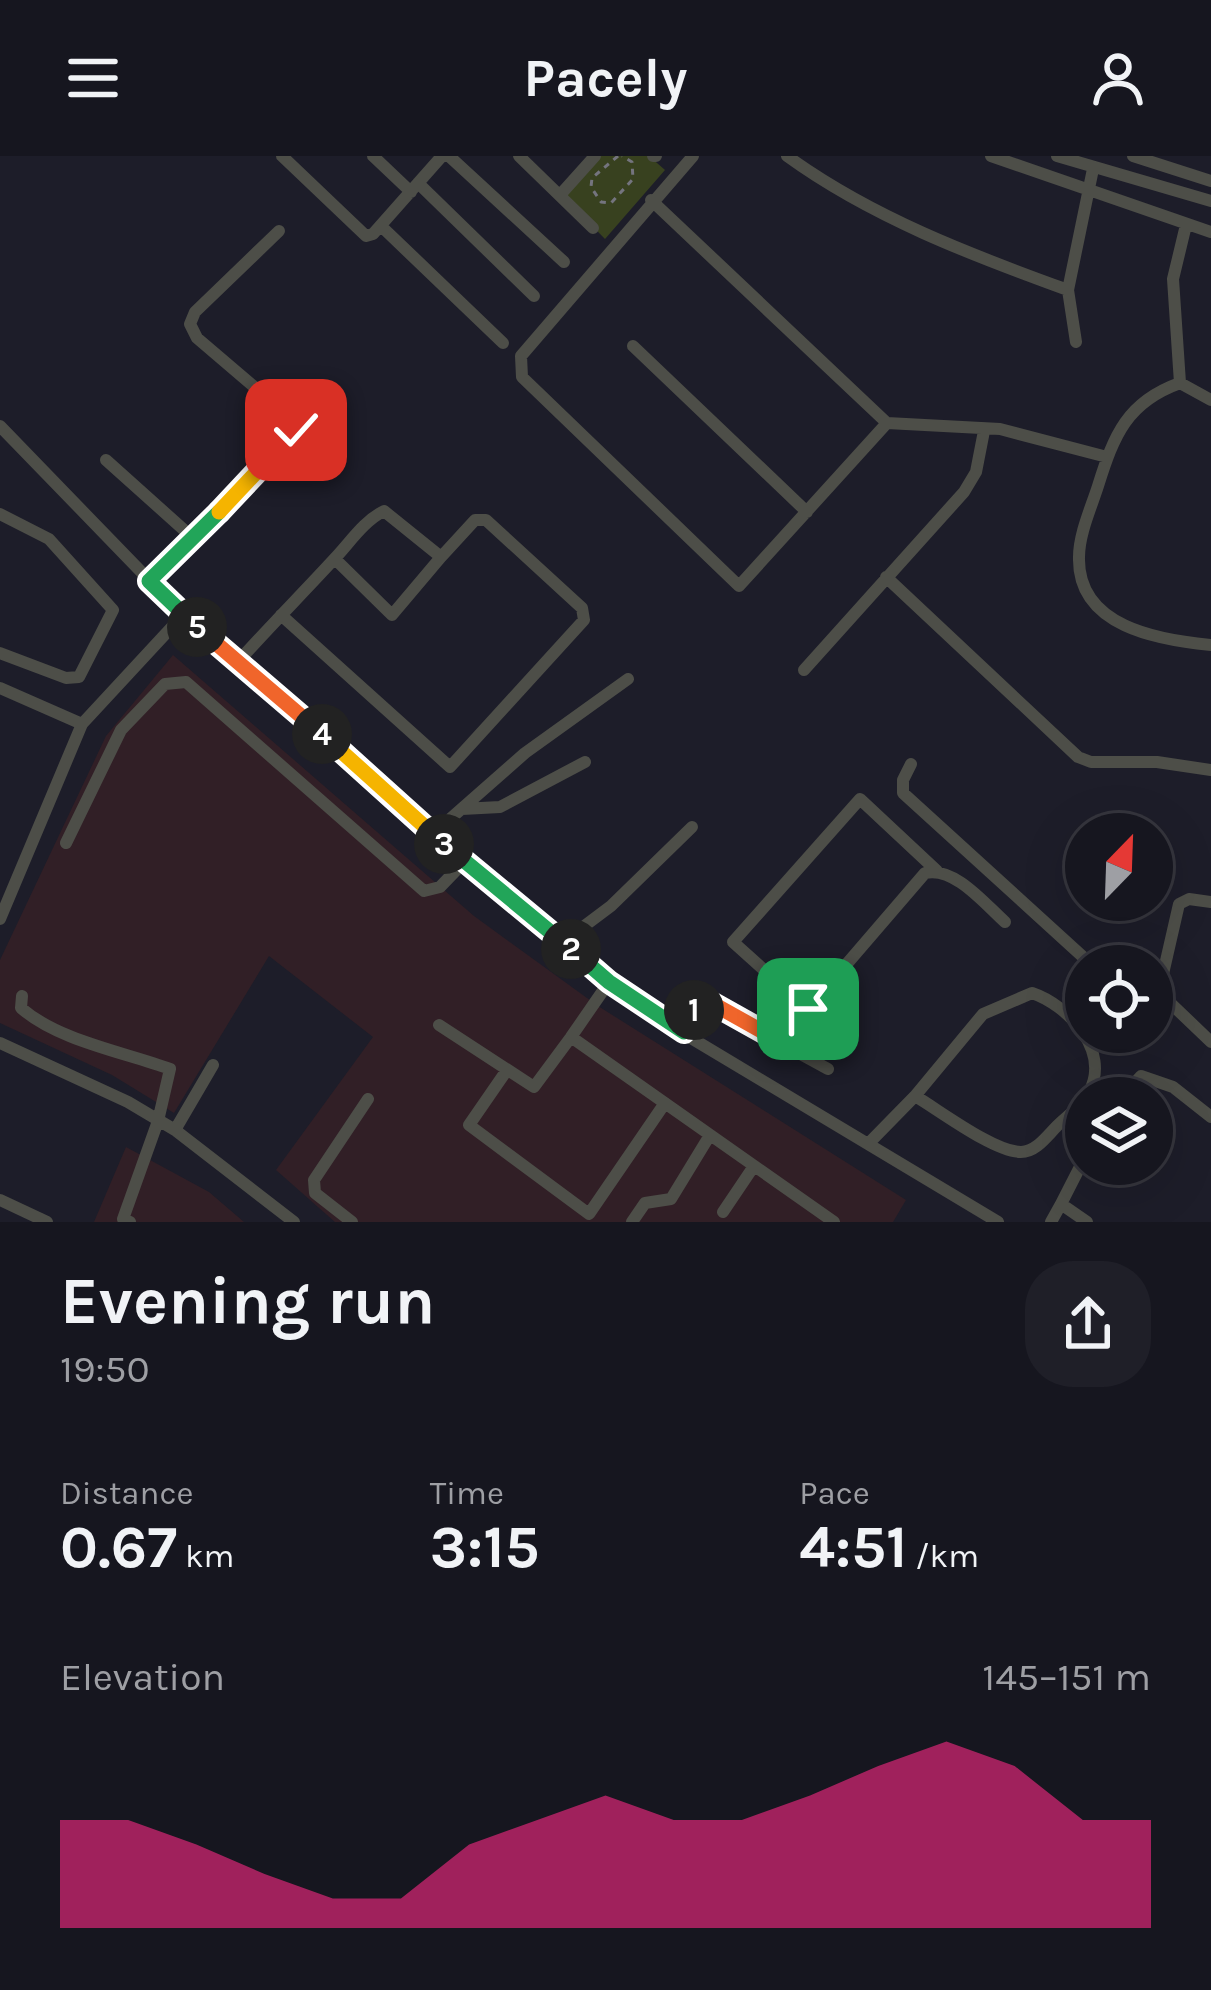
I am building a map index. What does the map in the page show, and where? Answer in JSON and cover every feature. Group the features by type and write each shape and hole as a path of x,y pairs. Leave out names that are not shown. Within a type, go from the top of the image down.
{"street":[{"path":"282,156 503,343"},
{"path":"373,156 534,296"},
{"path":"375,231 446,156 564,262"},
{"path":"519,156 593,228"},
{"path":"693,156 521,356 522,377 740,586 887,423"},
{"path":"787,156 812,174 963,253 1068,290"},
{"path":"991,156 1211,232"},
{"path":"1057,156 1211,201"},
{"path":"1111,174 1117,156"},
{"path":"1133,156 1211,182"},
{"path":"560,195 589,158"},
{"path":"1076,342 1068,290 1094,169"},
{"path":"651,200 887,423 984,431 1000,428 1107,457"},
{"path":"1180,383 1173,279 1186,225"},
{"path":"149,581 296,430 292,419 197,338 190,324 195,312 279,231"},
{"path":"633,346 807,512"},
{"path":"1180,383 1211,400"},
{"path":"1180,383 1135,406 1120,423 1078,559 1091,595 1124,628 1143,636 1211,645"},
{"path":"0,426 183,616 609,982 994,1221"},
{"path":"804,670 964,492 976,472 984,431"},
{"path":"106,460 194,538"},
{"path":"237,663 372,517 385,511 441,557"},
{"path":"0,514 49,539 113,610 79,677 66,678 0,652"},
{"path":"280,615 450,767 584,620 581,608 486,520 475,520 392,615 334,559"},
{"path":"886,578 1078,757 1091,762 1157,762 1211,770"},
{"path":"0,919 82,724 183,616"},
{"path":"433,834 525,753 628,680"},
{"path":"66,843 121,730 165,684 186,682 424,891 440,887 465,861"},
{"path":"0,688 82,724"},
{"path":"461,809 500,807 585,762"},
{"path":"911,764 903,793 1070,945"},
{"path":"792,1048 814,1015 733,942 860,799 938,871 958,881 1005,922"},
{"path":"563,942 611,906 692,827"},
{"path":"808,1009 925,873 938,871"},
{"path":"1166,945 1174,912 1189,899 1211,902"},
{"path":"439,1024 534,1087 609,982"},
{"path":"868,1144 983,1014 1032,993 1067,1010 1091,1047 1094,1076 1088,1095 1033,1149 1019,1153 915,1096"},
{"path":"22,996 21,1008 32,1017 105,1050 170,1069 125,1221"},
{"path":"684,1032 703,1000 828,1069"},
{"path":"1173,1010 1211,1042"},
{"path":"571,1037 834,1222"},
{"path":"0,1043 175,1130 294,1222"},
{"path":"175,1130 214,1065"},
{"path":"507,1070 469,1125 589,1214 665,1103"},
{"path":"1173,1087 1211,1117"},
{"path":"352,1222 315,1193 314,1180 368,1099"},
{"path":"632,1222 645,1203 671,1199 710,1135"},
{"path":"722,1212 754,1166"},
{"path":"1051,1222 1071,1185"},
{"path":"0,1200 46,1222"},
{"path":"1061,1204 1087,1222"}],"path":[{"path":"620,156 632,162 633,179 611,203 601,202 591,187 592,178 620,156"}],"shaded area":[{"path":"173,655 474,916 598,1006 906,1200 893,1222 335,1222 276,1170 373,1037 269,956 174,1113 112,1075 0,1023 0,960 106,736"},
{"path":"126,1147 209,1192 244,1222 94,1222"}],"green space":[{"path":"597,156 649,156 665,170 605,239 562,195"}],"route":[{"path":"296,430 149,581 446,846 609,982 684,1032 698,1001 703,1000 792,1048 814,1015 808,1009"}]}
